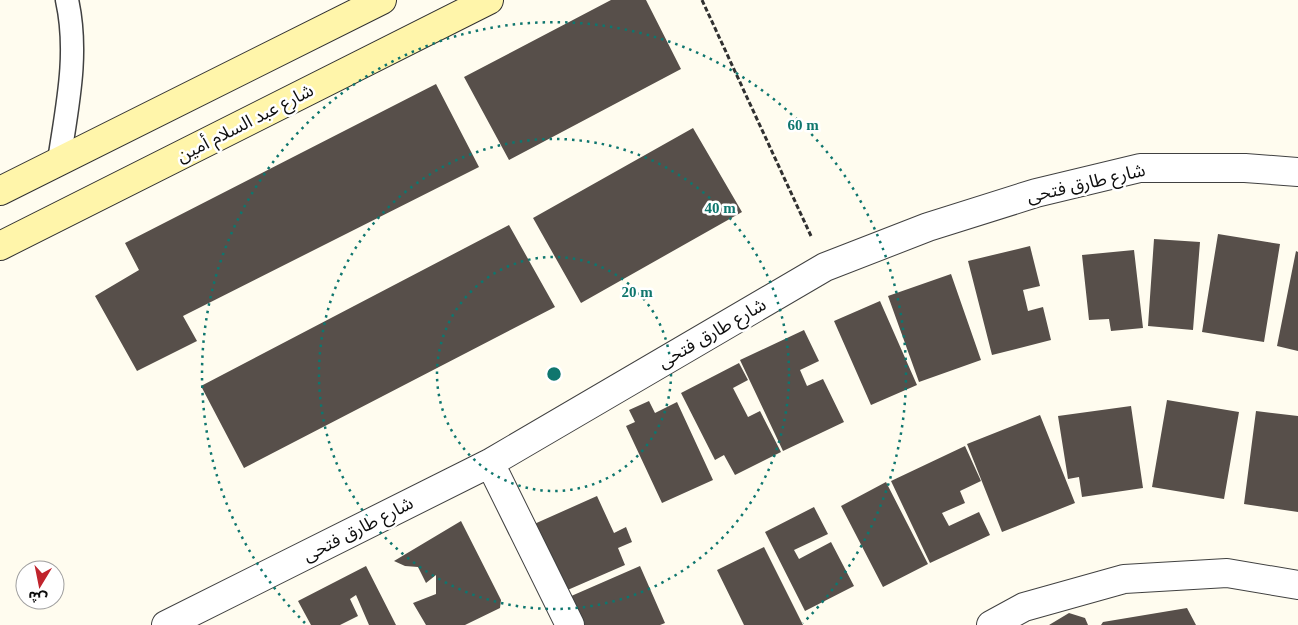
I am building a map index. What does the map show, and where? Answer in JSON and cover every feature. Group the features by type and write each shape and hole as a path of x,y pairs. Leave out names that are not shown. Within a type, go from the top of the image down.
{"street":[{"path":"0,191 382,0"},
{"name":"شارع عبد السلام أمين","path":"0,246 489,0"},
{"name":"شارع طارق فتحى","path":"166,625 197,618 490,463 825,267 928,227 1036,193 1140,168 1245,168 1298,172"},
{"path":"490,463 570,625"},
{"path":"991,625 1024,607 1124,579 1227,573 1298,585"}],"lane":[{"path":"59,161 72,74 72,23 67,0"}],"path":[{"path":"702,0 825,267"}],"building":[{"path":"611,0 646,0 681,69 509,160 464,77"},
{"path":"436,84 479,167 183,316 197,341 137,371 95,296 139,270 125,243"},
{"path":"693,128 742,212 581,303 533,218"},
{"path":"509,225 555,307 244,468 201,386"},
{"path":"1218,234 1280,244 1264,342 1202,332"},
{"path":"1154,239 1200,242 1193,330 1148,326"},
{"path":"1030,246 1040,286 1023,290 1028,311 1043,307 1051,340 992,355 968,261"},
{"path":"1134,250 1143,328 1111,331 1109,319 1089,320 1082,255"},
{"path":"1296,251 1298,252 1298,351 1277,346"},
{"path":"951,274 981,360 919,382 888,296"},
{"path":"880,301 917,385 871,405 834,321"},
{"path":"804,330 819,361 800,370 807,386 823,379 844,422 783,451 740,360"},
{"path":"739,363 748,380 733,388 748,417 760,411 781,452 735,475 724,455 715,460 681,393"},
{"path":"1167,400 1239,412 1224,499 1152,487"},
{"path":"649,401 655,413 677,402 713,480 662,503 626,426 635,422 629,410"},
{"path":"1131,406 1143,488 1082,497 1079,477 1068,479 1058,416"},
{"path":"1256,411 1298,416 1298,512 1244,504"},
{"path":"1040,415 1075,503 1002,532 967,444"},
{"path":"965,446 981,481 960,491 965,503 942,513 949,526 979,512 990,535 930,563 891,481"},
{"path":"886,482 928,564 883,587 841,506"},
{"path":"597,496 614,533 626,527 632,542 618,548 625,565 563,592 532,525"},
{"path":"814,507 828,534 794,550 799,559 831,542 854,586 805,611 765,532"},
{"path":"461,521 501,600 500,608 465,625 426,625 413,603 436,594 436,575 426,583 418,567 405,566 394,561"},
{"path":"764,547 803,625 744,625 717,570"},
{"path":"366,566 396,625 369,625 356,595 350,599 358,616 340,625 311,625 298,601"},
{"path":"640,566 665,623 660,625 581,625 569,597"},
{"path":"1187,608 1196,625 1101,625 1103,622"},
{"path":"1069,613 1085,618 1088,625 1049,625"}]}
